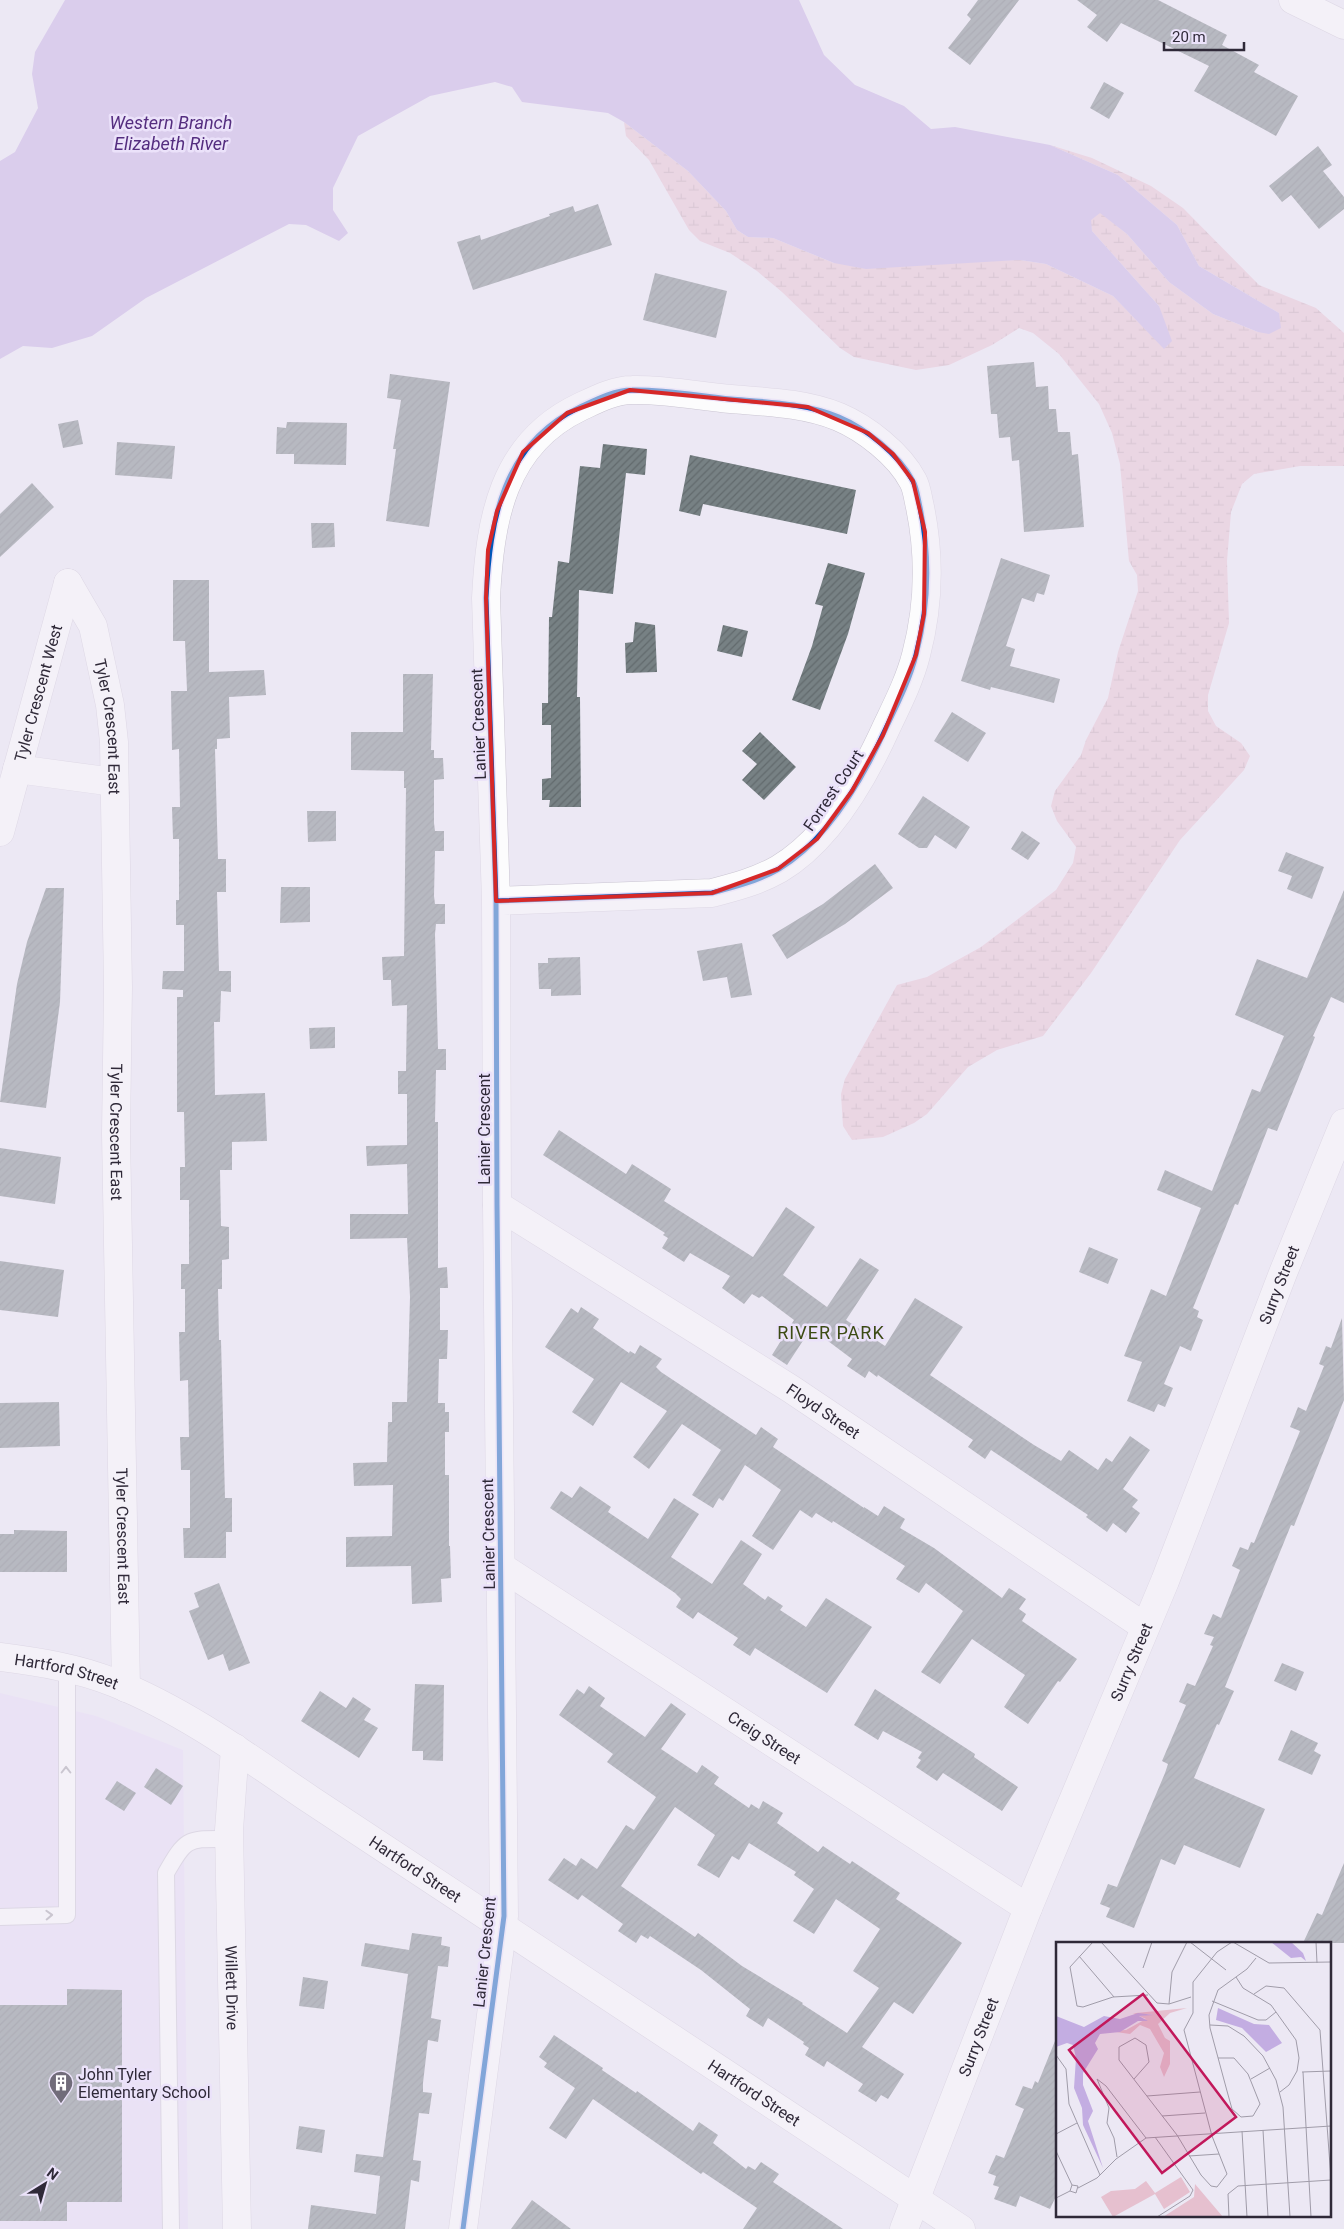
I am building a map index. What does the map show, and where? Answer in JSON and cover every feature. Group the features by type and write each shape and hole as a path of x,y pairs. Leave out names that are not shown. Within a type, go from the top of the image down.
{"street":[{"path":"1293,0 1344,25"},
{"name":"Lanier Crescent","path":"463,2229 503,1927 496,900 486,598 488,550 497,511 508,481 523,452 541,433 567,413 597,398 630,390 808,407 839,417 868,433 893,454 902,466"},
{"name":"Forrest Court","path":"496,900 712,893 746,884 778,869 807,849 817,839 852,791 883,735 905,688 916,655 924,614 927,577 925,532 913,481 902,466"},
{"name":"Tyler Crescent West","path":"0,832 68,583"},
{"name":"Tyler Crescent East","path":"68,583 93,626 110,705 114,782 118,987 116,1134 126,1688"},
{"path":"17,770 114,782"},
{"name":"Surry Street","path":"916,2199 1028,1908 1146,1627 1344,1123"},
{"name":"Floyd Street","path":"497,1205 791,1389 1146,1627"},
{"name":"Creig Street","path":"500,1566 1028,1908"},
{"name":"Hartford Street","path":"0,1657 67,1668 126,1688 195,1724 235,1748 961,2229"},
{"name":"Willett Drive","path":"235,1748 230,1840 237,2229"},
{"path":"904,2229 916,2199"}],"lane":[{"path":"0,1917 67,1915 67,1668"},
{"path":"171,2229 166,1873 180,1849 194,1839 230,1840"}],"highlighted area":[{"path":"630,390 808,407 868,433 893,454 913,481 925,532 924,614 916,655 883,735 852,791 817,839 778,869 712,893 496,901 486,598 488,550 497,511 523,452 567,413"}],"shaded area":[{"path":"0,1693 96,1716 183,1750 188,2229 0,2229"}],"green space":[{"path":"624,122 688,171 726,211 737,230 748,237 773,238 834,263 1020,260 1046,264 1113,296 1164,348 1159,306 1092,231 1090,220 1100,212 1127,234 1169,282 1213,314 1258,332 1279,313 1199,266 1177,225 1118,175 1050,145 1092,158 1151,186 1183,208 1259,285 1316,308 1344,333 1344,466 1300,466 1254,474 1242,484 1231,512 1227,561 1229,623 1208,695 1208,711 1216,726 1241,743 1250,756 1244,770 1180,840 1091,973 1043,1036 997,1050 968,1067 927,1114 914,1123 883,1137 852,1140 843,1126 841,1094 845,1079 897,985 927,977 981,947 1056,890 1073,863 1076,847 1057,821 1051,806 1055,791 1081,755 1086,740 1108,698 1118,652 1138,591 1137,575 1129,561 1120,464 1112,433 1099,404 1059,354 1033,333 1019,328 992,345 949,365 916,370 854,357 840,348 782,292 757,271 730,253 700,241 689,230 649,160 626,136"}],"water":[{"name":"Western Branch Elizabeth River","path":"65,0 799,0 824,55 855,85 904,106 931,129 955,127 1050,145 1118,175 1177,225 1199,266 1279,313 1281,328 1269,334 1258,332 1213,314 1169,282 1127,234 1100,213 1091,220 1092,231 1159,306 1172,341 1164,349 1113,296 1046,264 1020,260 866,269 834,263 773,238 748,237 737,230 726,211 688,171 624,122 608,113 522,102 512,87 495,82 430,96 358,136 333,188 333,210 348,233 339,241 306,225 289,224 146,298 92,336 52,348 23,346 0,359 0,161 15,152 38,108 32,74 35,52"}],"building":[{"path":"978,0 1019,0 970,65 948,48 971,19 967,15"},
{"path":"1077,0 1158,0 1227,35 1222,45 1259,65 1254,72 1298,96 1276,136 1194,91 1209,66 1121,23 1107,42 1087,27 1097,15"},
{"path":"1104,82 1124,93 1109,119 1090,108"},
{"path":"1318,146 1332,165 1323,171 1344,197 1344,209 1319,229 1291,195 1282,202 1269,186"},
{"path":"598,204 612,245 473,290 457,242 480,235 481,240 573,206 575,212"},
{"path":"655,273 727,291 716,338 643,320"},
{"path":"1034,362 1036,387 1048,386 1049,409 1056,409 1058,432 1070,432 1072,455 1078,454 1084,527 1024,532 1019,460 1012,461 1010,437 999,438 997,414 991,414 987,366"},
{"path":"390,374 450,382 429,527 386,521 396,449 393,449 401,400 387,398"},
{"path":"78,420 83,444 63,448 58,424"},
{"path":"287,422 347,423 346,465 294,464 294,454 276,454 277,427 286,428"},
{"path":"117,442 175,446 172,479 115,475"},
{"path":"603,444 647,449 645,475 626,473 613,594 579,590 577,697 580,697 581,807 549,807 550,800 542,800 542,779 551,778 551,725 542,725 542,703 548,703 549,617 552,617 558,561 569,563 580,466 600,468"},
{"path":"690,455 856,490 847,534 703,504 700,516 679,511"},
{"path":"32,483 54,507 0,557 0,514"},
{"path":"311,523 334,523 335,547 312,548"},
{"path":"1001,558 1050,575 1044,595 1037,593 1034,602 1022,598 1006,646 1015,649 1010,666 1060,679 1054,703 991,687 990,690 961,681"},
{"path":"828,563 865,573 848,634 820,710 792,700 812,646 823,606 815,604"},
{"path":"173,580 209,580 209,672 264,670 266,695 229,697 230,738 217,739 217,749 215,749 218,859 226,859 226,892 217,892 219,971 231,971 231,992 221,991 220,1022 214,1022 215,1095 265,1093 267,1141 232,1142 232,1170 220,1170 221,1226 229,1227 229,1259 222,1260 222,1289 218,1289 225,1498 232,1498 232,1532 226,1532 226,1558 184,1558 183,1528 190,1528 190,1470 181,1470 180,1437 189,1437 188,1380 180,1381 179,1332 185,1332 185,1289 181,1289 181,1264 189,1264 189,1200 180,1200 180,1167 185,1167 184,1112 177,1112 177,997 183,997 183,990 162,989 163,971 184,971 184,925 176,925 176,900 179,900 179,839 173,839 172,807 180,807 179,749 172,750 171,691 187,691 185,641 173,641"},
{"path":"635,622 655,625 657,672 626,673 625,643 633,642"},
{"path":"723,625 748,631 742,657 717,651"},
{"path":"403,674 433,674 431,750 434,750 434,758 443,758 444,779 434,780 435,831 444,831 444,851 435,851 435,904 445,904 445,924 436,924 435,934 438,1049 446,1049 446,1070 436,1070 435,1122 438,1122 438,1268 447,1267 448,1288 440,1288 440,1330 448,1330 447,1359 439,1359 438,1403 445,1403 445,1412 449,1412 449,1432 445,1432 445,1475 449,1475 451,1578 441,1579 442,1602 412,1604 411,1566 346,1567 346,1537 392,1536 393,1485 354,1486 353,1463 387,1462 388,1422 392,1422 392,1402 407,1402 410,1297 407,1238 350,1239 350,1214 408,1214 407,1164 367,1166 366,1146 407,1145 407,1094 398,1094 398,1071 406,1071 407,1005 392,1006 391,980 383,980 382,957 404,956 406,788 404,788 404,771 351,770 351,732 403,732"},
{"path":"952,712 986,733 968,762 934,741"},
{"path":"760,732 796,767 764,800 742,780 757,764 742,751"},
{"path":"923,796 970,827 956,849 935,835 927,848 919,848 898,834"},
{"path":"307,811 336,811 336,841 308,842"},
{"path":"1022,831 1040,843 1028,860 1011,849"},
{"path":"1286,852 1324,867 1312,899 1287,889 1292,876 1278,871"},
{"path":"875,864 893,888 845,924 787,959 772,935 823,904"},
{"path":"281,887 310,887 310,922 280,923"},
{"path":"46,888 64,888 60,1002 46,1108 0,1102 17,984 27,942"},
{"path":"1344,890 1344,1003 1331,997 1313,1036 1315,1037 1277,1131 1268,1128 1238,1205 1235,1204 1193,1308 1199,1311 1197,1317 1203,1320 1191,1351 1180,1346 1164,1384 1173,1388 1165,1407 1158,1404 1154,1412 1127,1401 1142,1362 1124,1356 1151,1289 1166,1296 1201,1208 1157,1190 1165,1170 1212,1191 1252,1089 1260,1092 1284,1036 1235,1015 1257,959 1307,978"},
{"path":"742,943 752,995 731,998 727,977 703,981 697,951"},
{"path":"580,957 581,995 551,996 551,989 539,989 538,963 548,963 548,958"},
{"path":"335,1027 335,1048 310,1049 309,1028"},
{"path":"559,1130 626,1174 632,1164 671,1189 664,1201 753,1257 786,1207 815,1227 783,1275 827,1307 860,1258 879,1270 846,1320 885,1346 915,1298 963,1327 930,1375 1034,1445 1061,1461 1069,1450 1098,1470 1106,1458 1112,1462 1130,1436 1150,1450 1123,1489 1138,1500 1132,1507 1140,1513 1126,1533 1113,1523 1107,1532 1086,1517 1088,1515 991,1450 985,1459 968,1447 973,1440 878,1375 877,1377 869,1371 865,1378 847,1366 852,1359 820,1335 810,1330 787,1365 772,1355 794,1320 762,1296 759,1298 752,1294 744,1304 722,1288 730,1276 690,1253 684,1262 662,1248 668,1238 663,1235 665,1233 543,1155"},
{"path":"0,1148 61,1157 55,1204 0,1196"},
{"path":"1089,1247 1118,1259 1108,1284 1079,1272"},
{"path":"0,1261 64,1270 58,1317 0,1310"},
{"path":"581,1307 599,1319 593,1328 629,1353 630,1351 635,1354 640,1345 662,1359 656,1367 661,1372 756,1435 761,1427 778,1439 773,1447 864,1508 878,1516 884,1506 905,1519 900,1528 934,1548 1002,1598 1009,1588 1026,1599 1019,1609 1026,1614 1022,1621 1077,1659 1060,1682 1058,1681 1028,1724 1004,1707 1025,1675 972,1639 940,1684 921,1672 963,1611 926,1583 919,1593 896,1579 905,1566 833,1521 832,1523 816,1513 812,1518 800,1510 773,1550 752,1536 781,1490 745,1465 723,1501 719,1498 713,1508 692,1495 721,1450 682,1424 649,1469 633,1457 667,1411 621,1382 593,1426 572,1412 594,1379 545,1347 571,1308 578,1313"},
{"path":"1342,1318 1344,1400 1294,1526 1291,1525 1225,1687 1234,1691 1219,1725 1217,1724 1194,1778 1265,1809 1240,1868 1184,1845 1175,1865 1161,1859 1134,1928 1106,1917 1110,1908 1100,1904 1108,1884 1117,1887 1165,1773 1168,1764 1162,1761 1186,1705 1179,1702 1187,1683 1195,1686 1213,1646 1210,1645 1214,1637 1204,1634 1213,1614 1221,1618 1240,1570 1232,1566 1240,1547 1248,1550 1251,1542 1254,1543 1300,1431 1290,1427 1298,1407 1306,1411 1324,1366 1319,1364 1326,1346 1331,1348"},
{"path":"59,1402 60,1446 0,1448 0,1403"},
{"path":"580,1486 611,1507 608,1512 648,1539 674,1498 699,1514 671,1557 712,1584 741,1540 762,1554 743,1584 765,1600 768,1596 783,1606 780,1610 806,1627 826,1598 872,1627 827,1693 755,1648 750,1656 733,1645 738,1638 698,1612 693,1619 676,1607 681,1599 675,1593 550,1508 561,1491 572,1498"},
{"path":"14,1530 67,1531 67,1572 0,1572 0,1534 14,1534"},
{"path":"219,1583 250,1663 229,1671 223,1654 208,1660 189,1611 199,1607 194,1593"},
{"path":"1282,1663 1304,1672 1296,1691 1274,1681"},
{"path":"415,1684 444,1685 443,1761 423,1760 423,1751 412,1751"},
{"path":"589,1686 605,1698 600,1706 645,1737 671,1703 686,1714 661,1749 697,1773 702,1765 719,1777 714,1784 749,1808 751,1804 759,1809 763,1801 783,1813 777,1823 818,1852 823,1846 850,1864 852,1861 900,1893 896,1899 962,1943 913,2014 894,2002 862,2047 904,2074 888,2099 881,2095 876,2102 858,2091 863,2084 827,2061 824,2067 805,2055 809,2048 803,2044 804,2042 768,2018 763,2027 746,2016 750,2009 701,1970 650,1936 648,1939 641,1935 636,1943 618,1931 623,1924 582,1895 578,1900 548,1880 564,1858 576,1866 581,1858 597,1869 626,1825 634,1830 656,1797 607,1762 613,1754 559,1715 577,1689 584,1694","holes":["675,1807 715,1835 697,1865 719,1878 732,1856 739,1860 749,1843 796,1872 794,1875 814,1889 793,1921 814,1934 836,1899 880,1929 853,1971 879,1988 847,2033 803,2003 742,1966 698,1933 695,1937 621,1886"]},
{"path":"875,1689 975,1754 974,1757 1018,1787 1002,1811 943,1773 937,1781 916,1767 921,1760 918,1758 922,1752 883,1731 878,1740 854,1725"},
{"path":"320,1691 346,1708 353,1697 371,1709 364,1720 378,1728 359,1758 301,1721"},
{"path":"1291,1730 1318,1743 1314,1751 1321,1755 1312,1775 1278,1760"},
{"path":"156,1768 183,1786 171,1805 144,1787"},
{"path":"117,1781 136,1793 124,1811 105,1799"},
{"path":"1344,1863 1344,1943 1303,1942 1317,1913 1322,1915"},
{"path":"412,1933 442,1937 441,1945 450,1947 448,1967 438,1966 431,2018 441,2020 438,2042 428,2040 423,2083 423,2092 432,2093 429,2114 419,2113 413,2160 421,2161 419,2182 411,2180 405,2229 308,2229 311,2205 376,2214 380,2176 354,2172 356,2154 383,2157 408,1974 361,1966 365,1943 409,1950"},
{"path":"303,1977 328,1981 324,2009 299,2006"},
{"name":"John Tyler Elementary School","path":"67,1989 122,1990 122,2202 67,2202 67,2221 0,2221 0,2005 67,2005"},
{"path":"554,2035 603,2068 602,2070 636,2093 637,2091 693,2131 699,2122 718,2135 713,2143 746,2169 748,2166 755,2170 761,2162 779,2174 773,2182 843,2229 743,2229 757,2208 703,2172 701,2174 593,2099 566,2139 549,2128 575,2088 544,2067 547,2063 539,2057"},
{"path":"1056,2038 1056,2196 1050,2209 1020,2196 1016,2207 994,2199 999,2187 993,2185 996,2176 988,2173 996,2155 1004,2158 1024,2109 1015,2105 1023,2086 1032,2089 1035,2081 1038,2083"},
{"path":"299,2126 325,2130 322,2153 296,2149"},
{"path":"532,2200 571,2229 511,2229"}],"cycle path":[{"path":"463,2229 504,1916 496,901 486,598 491,540 497,513 505,487 517,463 533,441 554,423 580,407 625,390 681,393 799,406 839,417 860,428 880,443 907,471 916,490 923,525 927,562 924,618 907,682 878,746 856,786 829,824 797,857 779,869 755,880 712,893 496,901"}],"place":[{"name":"John Tyler Elementary School","path":"61,2104"}],"district":[{"name":"RIVER PARK","path":"831,1333"}]}
